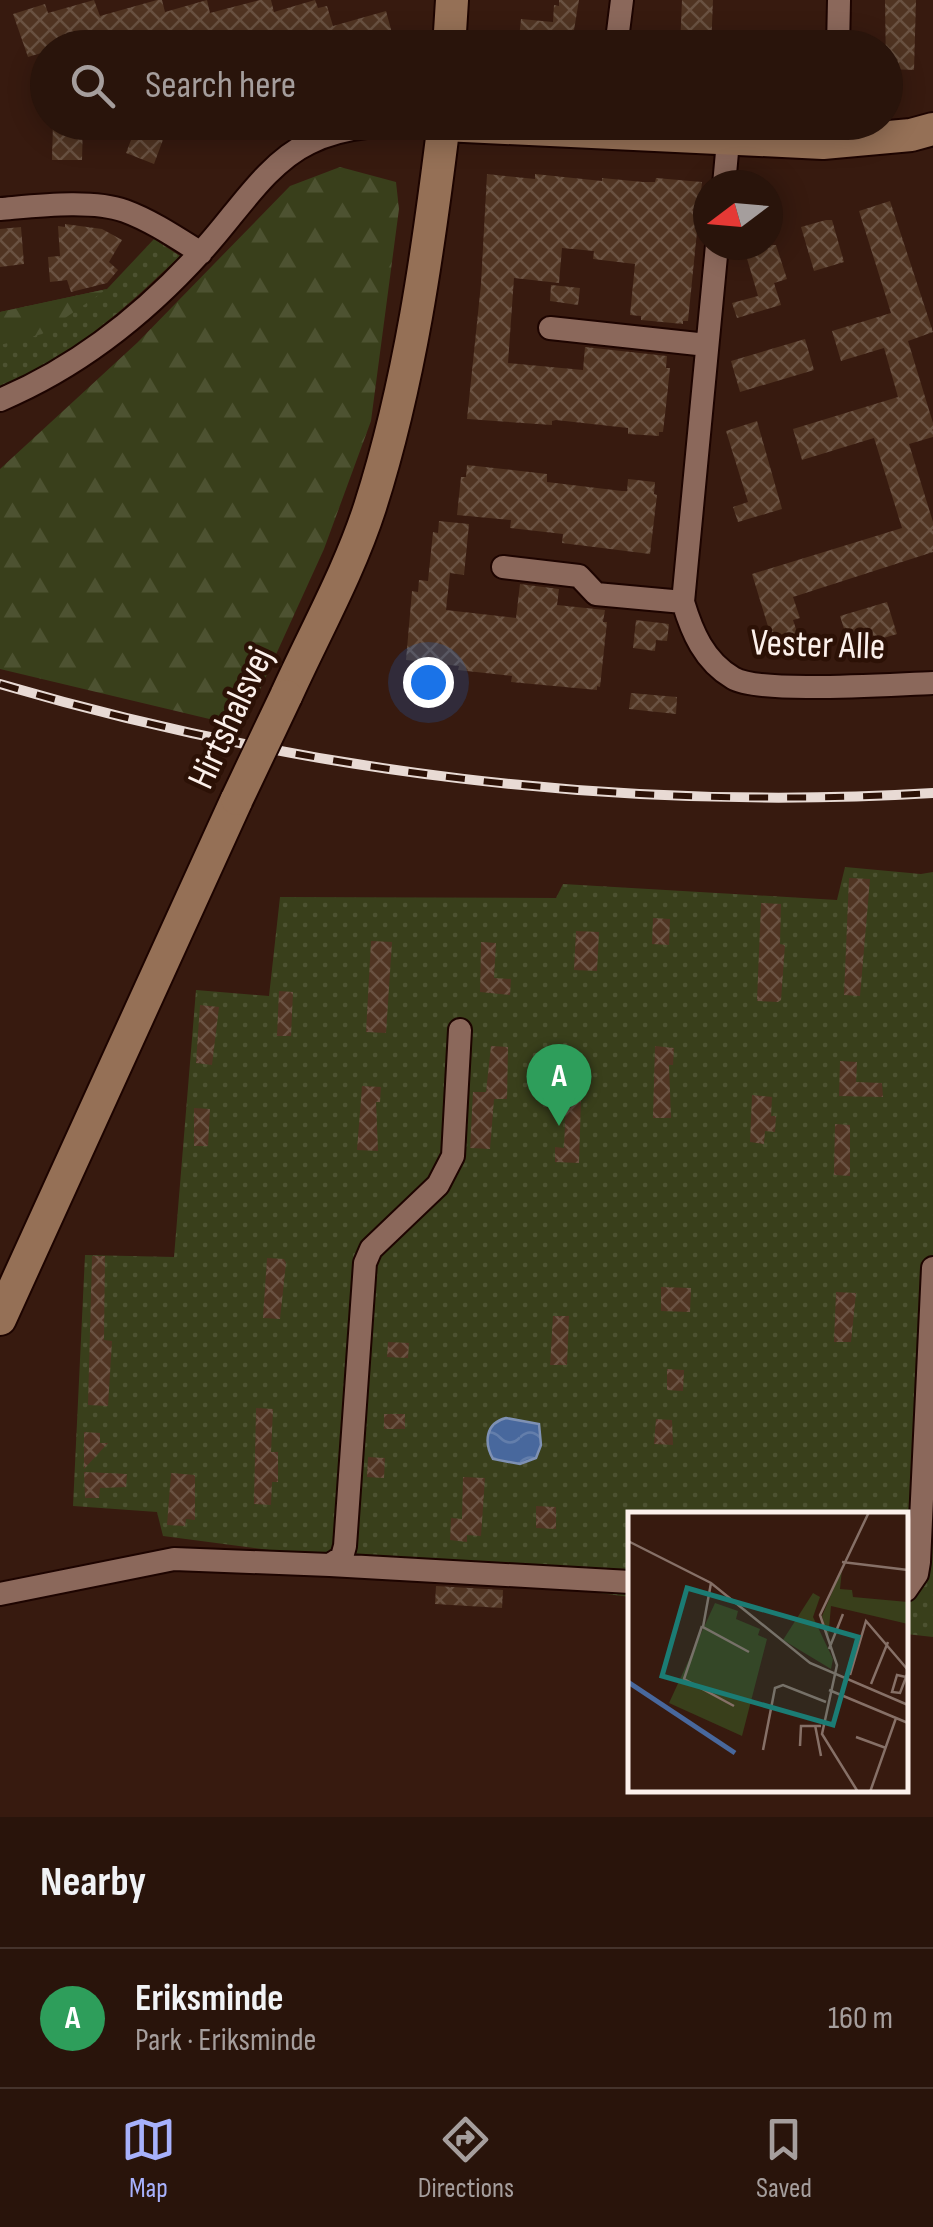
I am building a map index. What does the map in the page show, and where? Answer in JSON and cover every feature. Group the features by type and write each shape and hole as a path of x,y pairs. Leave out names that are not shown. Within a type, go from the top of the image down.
{"street":[{"path":"450,30 452,0"},
{"path":"618,30 622,0"},
{"path":"839,30 840,0"},
{"path":"903,136 933,129"},
{"path":"0,400 68,364 119,329 201,253 281,161 316,140"},
{"name":"Hirtshalsvej","path":"0,1319 369,510 399,404 442,140"},
{"path":"719,140 855,140"},
{"path":"725,170 728,141"},
{"path":"0,208 78,205 122,210 201,253"},
{"name":"Vester Alle","path":"716,260 683,602 692,632 711,660 735,680 773,686 933,683"},
{"path":"550,328 707,345"},
{"path":"503,567 579,576 596,594 683,602"},
{"path":"330,1565 342,1557 346,1546 365,1263 371,1249 438,1185 453,1156 460,1030"},
{"path":"908,1587 919,1562 933,1268"},
{"path":"0,1594 174,1559 628,1582"}],"green space":[{"path":"340,167 396,182 399,209 371,421 324,549 243,727 0,669 0,469 138,342 290,186"},
{"path":"154,239 180,256 118,313 74,346 0,386 0,312 107,289"},
{"path":"107,289 42,334 0,345 0,312"},
{"path":"845,867 933,872 933,1637 908,1634 908,1512 628,1512 628,1597 163,1536 157,1512 73,1506 85,1255 174,1257 196,990 269,996 280,897 556,898 563,884 837,900"}],"water":[{"path":"506,1418 539,1424 541,1445 536,1458 520,1464 493,1459 488,1434 494,1424"}],"building":[{"path":"94,0 100,16 157,0 162,0 165,12 207,0 210,13 260,0 271,0 274,12 315,0 318,8 327,6 333,26 386,11 391,30 30,30 28,57 13,14 45,4 48,13"},
{"path":"559,0 579,0 574,30 520,30 521,19 553,22 554,5 559,6"},
{"path":"682,0 713,0 712,30 681,30"},
{"path":"885,0 916,0 914,70 903,70 903,30 885,30"},
{"path":"53,140 83,140 82,160 52,160"},
{"path":"131,140 163,140 154,164 126,153"},
{"path":"487,174 535,179 535,174 602,181 655,182 656,178 693,181 694,260 688,321 683,324 641,320 641,316 630,315 635,264 593,259 594,251 562,248 559,283 514,278 508,363 583,370 585,347 667,356 666,368 670,368 663,432 659,436 628,434 628,428 556,420 552,425 467,419"},
{"path":"890,201 933,332 908,341 933,423 933,437 909,444 933,522 933,552 793,597 800,618 793,620 799,638 774,646 752,574 902,528 874,438 802,460 793,429 898,397 884,348 841,361 832,331 891,313 859,211"},
{"path":"832,220 844,262 814,271 801,227"},
{"path":"58,226 102,229 122,240 109,262 118,270 107,283 71,292 67,280 50,282 48,257 60,256"},
{"path":"21,227 24,264 0,267 0,229"},
{"path":"747,260 781,260 787,279 774,283 781,305 737,318 732,303 758,296"},
{"path":"551,285 580,288 578,305 550,301"},
{"path":"805,339 814,370 740,392 731,361"},
{"path":"757,421 782,509 738,522 733,507 748,502 726,431"},
{"path":"467,465 547,474 547,482 622,491 627,491 628,479 655,482 650,554 562,543 563,534 510,528 511,520 457,515 461,477 466,477"},
{"path":"439,521 469,524 464,575 450,573 446,610 516,618 520,584 559,589 557,605 605,610 603,622 607,622 597,690 511,682 512,676 406,660 412,591 418,592 419,580 428,581 433,532 438,533"},
{"path":"887,602 897,634 850,648 840,616"},
{"path":"636,620 669,624 667,641 656,640 655,651 633,648"},
{"path":"631,693 677,697 676,714 629,709"},
{"path":"849,878 870,879 860,996 844,995"},
{"path":"761,903 781,904 780,944 785,945 778,1002 757,1001"},
{"path":"653,918 670,919 669,945 652,944"},
{"path":"576,931 599,932 597,971 574,970"},
{"path":"371,941 392,942 386,1033 366,1032"},
{"path":"481,942 496,943 494,978 511,979 510,995 480,992"},
{"path":"279,991 293,992 291,1036 277,1036"},
{"path":"200,1005 219,1007 212,1065 196,1063"},
{"path":"491,1046 508,1047 507,1099 494,1099 490,1149 470,1148 473,1092 486,1092"},
{"path":"655,1046 674,1048 673,1065 669,1065 671,1118 653,1118"},
{"path":"568,1050 579,1050 582,1068 579,1163 555,1162 555,1147 564,1148"},
{"path":"840,1061 857,1062 856,1082 882,1083 883,1097 839,1096"},
{"path":"362,1086 381,1087 380,1102 376,1102 378,1151 357,1150"},
{"path":"752,1095 772,1097 775,1132 765,1131 764,1144 750,1142"},
{"path":"194,1108 210,1109 208,1146 194,1146"},
{"path":"835,1124 850,1125 850,1176 834,1175"},
{"path":"92,1256 105,1256 104,1340 112,1341 108,1406 88,1405"},
{"path":"267,1258 284,1259 286,1263 280,1319 263,1318"},
{"path":"661,1287 691,1288 690,1312 661,1311"},
{"path":"836,1292 856,1293 851,1342 834,1342"},
{"path":"553,1316 569,1316 567,1365 550,1365"},
{"path":"388,1342 409,1343 408,1358 387,1357"},
{"path":"667,1369 684,1370 683,1391 667,1390"},
{"path":"256,1408 273,1409 271,1452 278,1452 278,1482 272,1482 271,1505 254,1504"},
{"path":"384,1414 405,1414 405,1429 384,1429"},
{"path":"656,1419 672,1420 673,1445 654,1444"},
{"path":"84,1432 100,1433 100,1443 108,1443 84,1469"},
{"path":"368,1457 385,1458 384,1478 367,1477"},
{"path":"84,1472 127,1474 126,1487 100,1488 99,1498 85,1498"},
{"path":"171,1473 195,1475 195,1520 186,1519 185,1526 167,1525"},
{"path":"463,1477 485,1478 481,1536 467,1535 467,1542 450,1540 451,1518 462,1519"},
{"path":"536,1506 556,1507 556,1529 536,1528"},
{"path":"436,1586 503,1590 502,1608 435,1604"}],"railway":[{"path":"0,684 228,741 462,779 697,796 933,793"}],"place":[{"name":"Eriksminde","path":"559,1126"}]}
